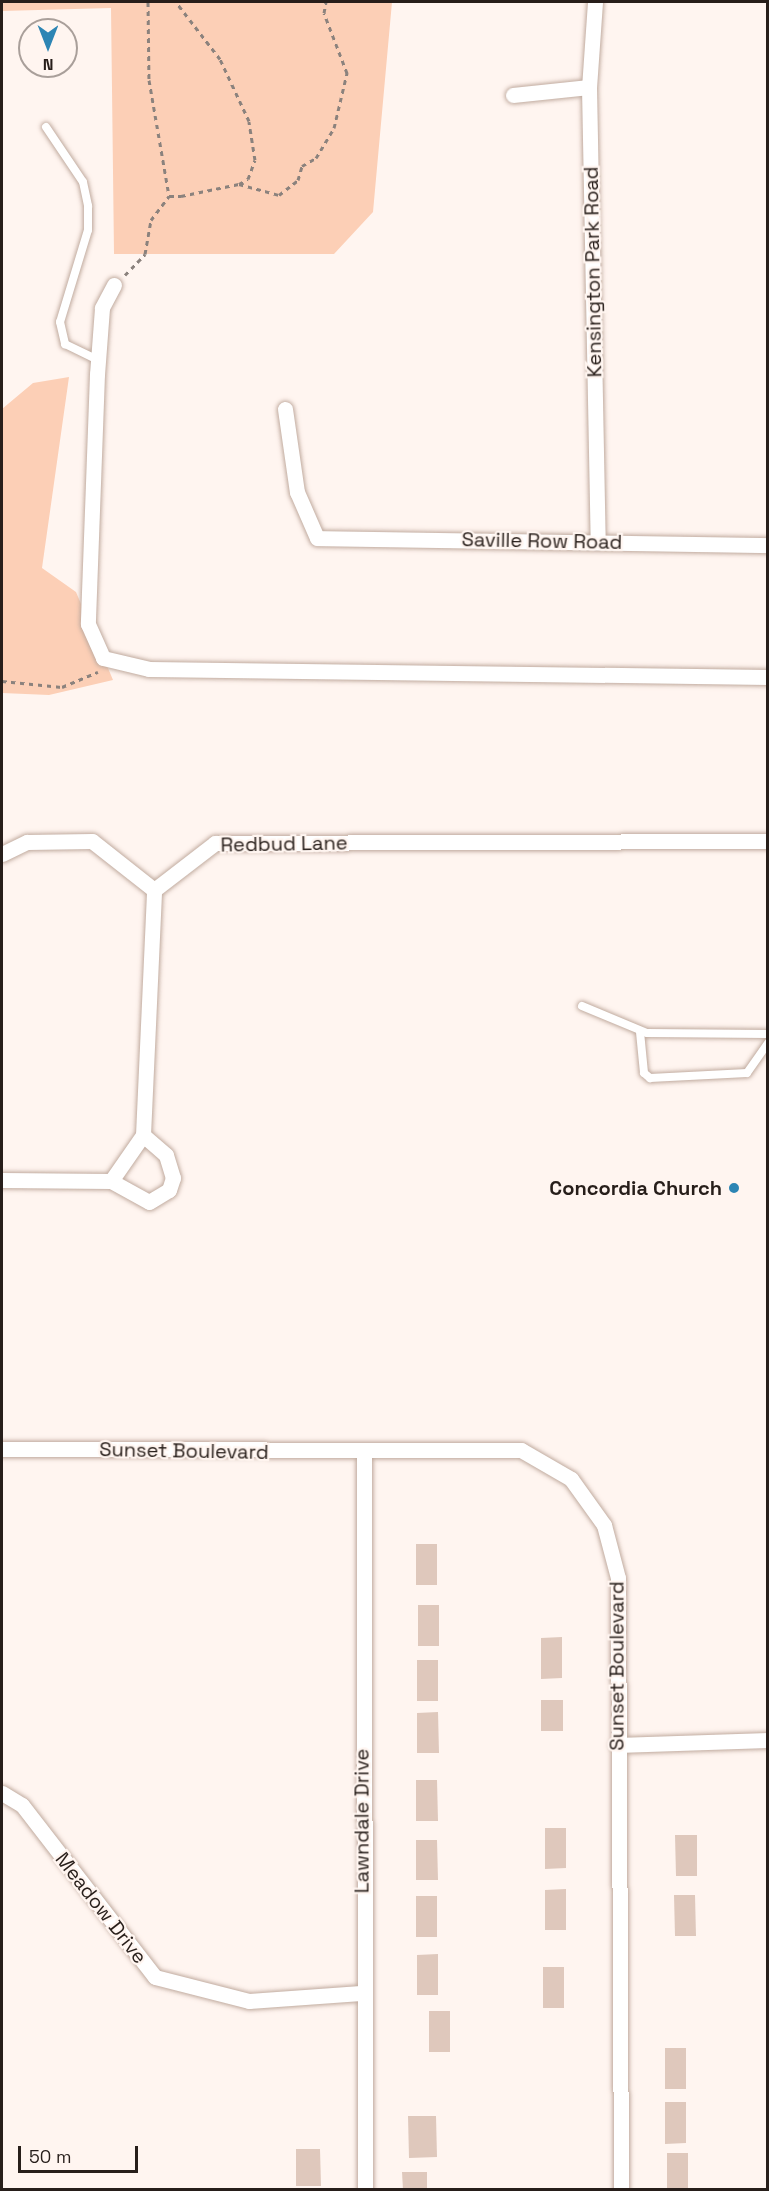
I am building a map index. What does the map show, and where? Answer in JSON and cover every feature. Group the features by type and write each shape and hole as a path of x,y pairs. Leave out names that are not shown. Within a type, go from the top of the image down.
{"street":[{"name":"Kensington Park Road","path":"595,2 589,87 598,542"},
{"path":"513,94 589,87"},
{"path":"114,285 102,308 98,360 88,624 103,658 149,669 768,677"},
{"name":"Saville Row Road","path":"285,409 297,492 317,538 768,545"},
{"path":"2,854 27,842 92,841 154,890 143,1135 111,1181"},
{"name":"Redbud Lane","path":"154,890 214,843 768,841"},
{"path":"2,1180 111,1181 149,1202 170,1190 173,1178 166,1155 143,1135"},
{"name":"Sunset Boulevard","path":"2,1449 364,1452 521,1450 571,1479 604,1526 618,1578 617,1745 621,2190"},
{"name":"Lawndale Drive","path":"364,1452 361,1993 365,2190"},
{"path":"617,1745 768,1740"},
{"name":"Meadow Drive","path":"2,1793 22,1805 155,1977 249,2001 361,1993"}],"lane":[{"path":"46,128 83,182 88,206 88,230 60,322 66,344 98,360"},
{"path":"582,1006 640,1032 768,1034"},
{"path":"640,1032 644,1073 650,1078 747,1073 768,1043"}],"path":[{"path":"148,2 149,80 169,196"},
{"path":"114,285 146,254 152,220 169,196 238,184 248,178 255,160 249,120 220,59 176,2"},
{"path":"238,184 279,195 298,180 302,166 316,158 334,128 347,74 324,13 326,2"},
{"path":"2,681 62,687 104,669 110,659"}],"shaded area":[{"path":"2,2 392,2 373,212 334,254 114,254 111,8 2,11"},
{"path":"69,377 42,568 76,592 113,680 49,695 2,693 2,409 33,383"}],"building":[{"path":"416,1544 437,1544 437,1585 416,1585"},
{"path":"418,1605 439,1605 439,1646 418,1646"},
{"path":"562,1637 562,1678 541,1679 541,1638"},
{"path":"417,1660 438,1660 438,1701 417,1701"},
{"path":"541,1700 563,1700 563,1731 541,1731"},
{"path":"438,1712 439,1753 417,1753 417,1713"},
{"path":"416,1780 437,1780 438,1821 416,1821"},
{"path":"545,1828 566,1828 566,1868 545,1869"},
{"path":"675,1835 697,1835 697,1876 676,1876"},
{"path":"416,1840 437,1840 438,1880 416,1880"},
{"path":"566,1889 566,1930 545,1930 545,1890"},
{"path":"674,1895 695,1895 696,1936 675,1936"},
{"path":"416,1896 437,1896 437,1937 416,1937"},
{"path":"438,1954 438,1995 417,1995 417,1955"},
{"path":"543,1967 564,1967 564,2008 543,2008"},
{"path":"429,2011 450,2011 450,2052 429,2052"},
{"path":"665,2048 686,2048 686,2089 665,2089"},
{"path":"665,2102 686,2102 686,2143 665,2144"},
{"path":"408,2116 436,2116 437,2157 409,2158"},
{"path":"296,2149 320,2149 321,2186 296,2186"},
{"path":"667,2153 688,2153 688,2190 667,2190"},
{"path":"402,2172 427,2172 427,2190 403,2190"}],"place":[{"name":"Concordia Church","path":"734,1188"}]}
